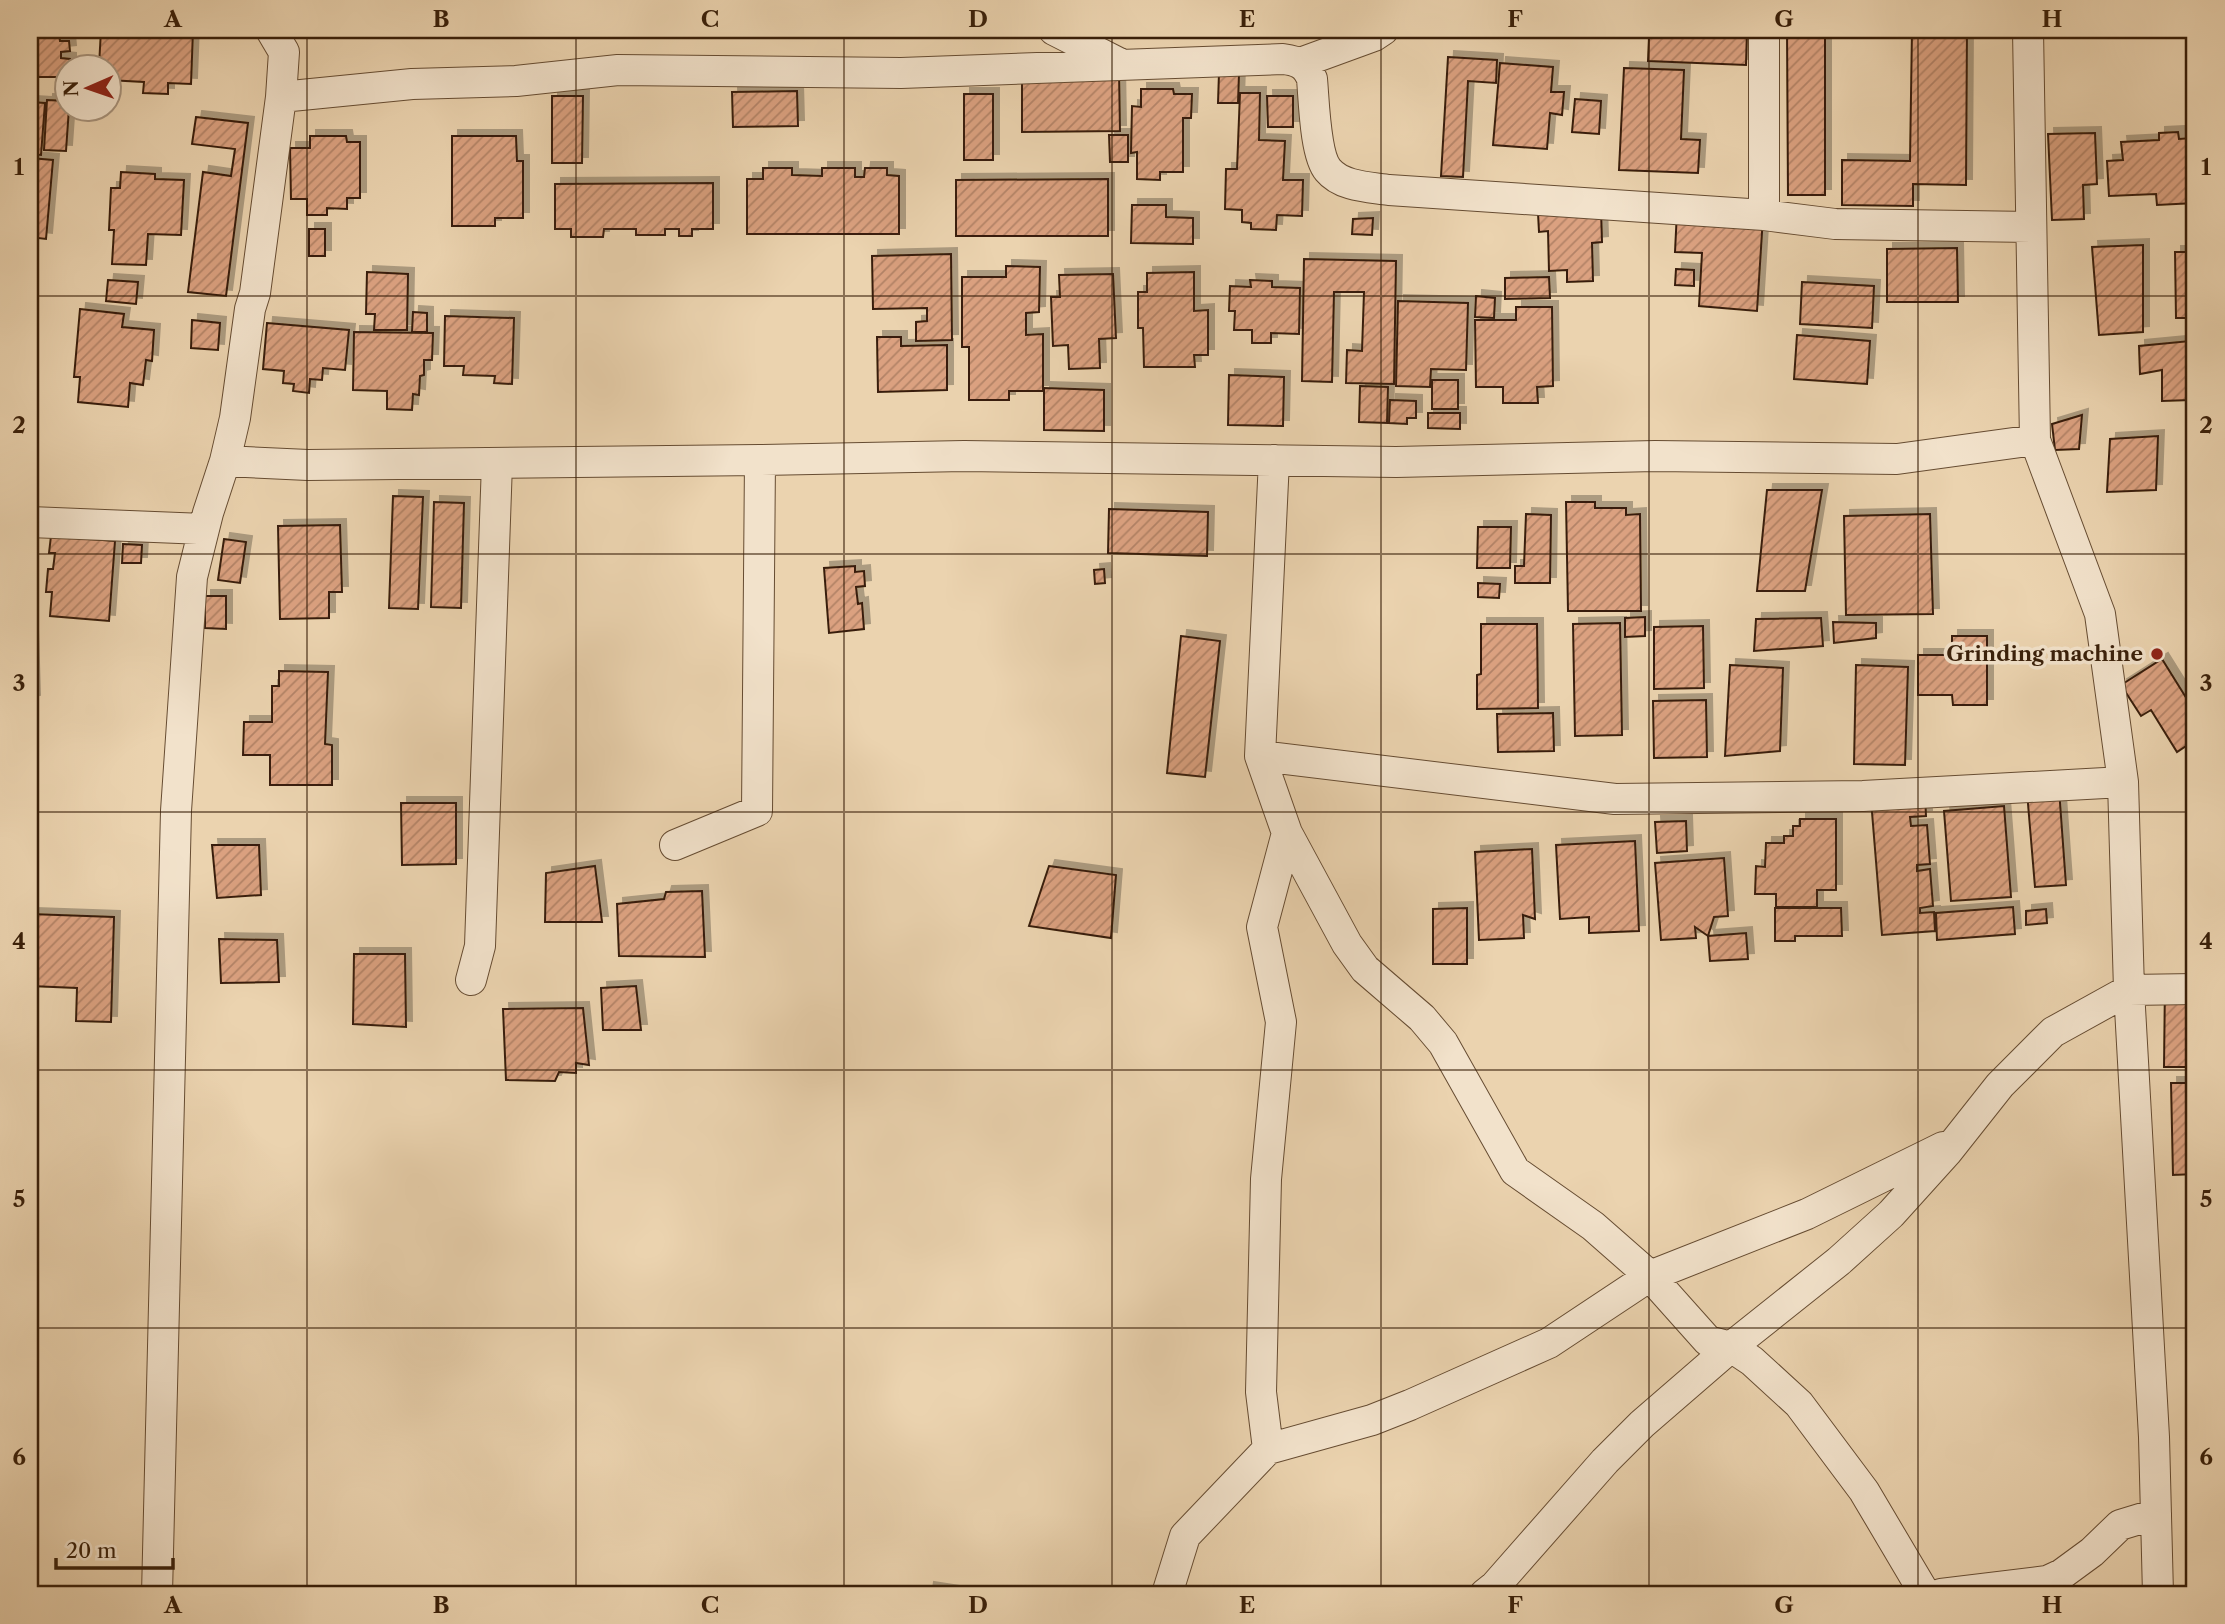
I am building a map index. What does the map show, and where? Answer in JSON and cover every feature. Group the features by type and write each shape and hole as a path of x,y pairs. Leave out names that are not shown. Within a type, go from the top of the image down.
{"street":[{"path":"157,1594 176,811 192,577 235,418 250,309 255,293 281,97 284,52 271,30"},
{"path":"1054,30 1122,65"},
{"path":"281,97 412,84 516,81 618,70 901,73 1283,59 1300,62 1384,30"},
{"path":"1763,30 1764,215"},
{"path":"2028,30 2035,440 2100,614 2123,782 2129,990 2158,1594"},
{"path":"1300,62 1312,79 1323,162 1328,170 1339,178 1355,185 1389,191 1764,215 1835,224 2031,227"},
{"path":"225,461 308,465 964,456 1396,461 1655,456 1896,459 2035,440"},
{"path":"675,845 757,811 760,460"},
{"path":"1274,460 1260,756 1287,833 1347,944 1365,969 1422,1018 1443,1043 1516,1171 1593,1226 1650,1276 1709,1342 1731,1347 1799,1404 1864,1491 1926,1594"},
{"path":"471,980 480,946 497,463"},
{"path":"30,522 204,529"},
{"path":"1260,756 1615,799 1863,796 2123,782"},
{"path":"1269,1449 1261,1392 1266,1179 1281,1023 1262,927 1287,833"},
{"path":"1485,1594 1642,1424 1731,1347 1839,1261 1891,1214 2000,1085 2053,1032 2129,990 2195,989"},
{"path":"1167,1594 1185,1536 1269,1449 1372,1420 1549,1343 1650,1276 1807,1214 1956,1140"},
{"path":"1941,1594 2047,1581 2062,1574 2092,1552 2120,1525 2156,1514"}],"building":[{"path":"30,30 69,30 69,34 59,35 60,41 69,41 70,51 52,52 52,77 30,77"},
{"path":"101,30 193,30 191,84 168,83 168,94 143,93 144,82 122,81 122,52 100,52"},
{"path":"1641,30 1747,30 1746,65 1648,61 1649,37 1641,37"},
{"path":"1787,30 1825,30 1825,195 1788,195"},
{"path":"1912,30 1967,30 1966,185 1913,184 1913,206 1842,205 1842,160 1910,161"},
{"path":"1448,57 1497,60 1496,83 1468,81 1463,177 1441,176"},
{"path":"1500,63 1553,67 1551,92 1564,92 1562,115 1550,113 1547,149 1493,145"},
{"path":"1624,68 1684,70 1681,139 1700,140 1698,173 1619,170"},
{"path":"1022,71 1119,71 1120,131 1022,132"},
{"path":"1219,73 1239,74 1238,103 1218,103"},
{"path":"1141,89 1173,89 1174,94 1192,94 1191,118 1183,118 1183,172 1160,172 1160,180 1137,179 1137,152 1131,153 1132,106 1141,107"},
{"path":"797,91 798,126 733,127 732,92"},
{"path":"1240,93 1260,93 1259,140 1285,141 1283,180 1303,180 1302,216 1277,215 1276,230 1251,229 1251,223 1242,222 1242,210 1225,209 1226,169 1237,169"},
{"path":"964,94 993,94 993,160 964,160"},
{"path":"552,96 583,96 582,163 552,163"},
{"path":"1267,96 1293,96 1293,127 1268,127"},
{"path":"1575,99 1601,101 1599,134 1572,132"},
{"path":"47,100 52,100 52,122 68,122 66,151 44,150"},
{"path":"30,102 45,103 41,155 30,154"},
{"path":"196,117 248,123 226,296 188,292 203,172 231,176 235,149 192,144"},
{"path":"2178,132 2179,139 2192,138 2195,203 2157,205 2156,194 2109,196 2107,161 2123,160 2121,142 2159,140 2159,133"},
{"path":"2095,133 2097,184 2083,185 2084,219 2052,220 2048,134"},
{"path":"1109,135 1128,135 1128,162 1110,162"},
{"path":"310,136 346,136 347,142 360,142 360,198 347,198 347,209 327,208 327,215 307,215 307,199 291,199 290,148 310,148"},
{"path":"452,136 516,136 517,161 523,161 523,218 495,218 495,226 452,226"},
{"path":"30,158 53,160 46,239 30,237"},
{"path":"763,168 792,168 792,175 822,176 822,168 855,168 855,177 864,177 865,168 887,168 887,175 899,176 899,234 747,234 747,179 763,179"},
{"path":"121,172 155,174 155,179 184,180 181,235 148,234 146,265 112,264 114,230 109,230 111,188 120,188"},
{"path":"1108,179 1108,236 956,236 956,180"},
{"path":"713,183 713,229 692,229 692,236 679,236 679,229 665,229 665,235 636,235 636,229 604,229 603,237 571,237 571,229 555,229 555,184"},
{"path":"1132,205 1166,205 1166,217 1193,218 1193,244 1131,243"},
{"path":"1601,210 1602,242 1592,243 1593,281 1567,282 1567,270 1549,271 1548,231 1539,232 1538,213"},
{"path":"1677,211 1763,217 1757,311 1699,306 1702,253 1675,252"},
{"path":"1373,218 1372,235 1352,234 1353,219"},
{"path":"309,229 325,229 325,256 309,256"},
{"path":"2143,245 2143,332 2099,335 2092,247"},
{"path":"1957,248 1958,302 1887,302 1887,249"},
{"path":"2175,252 2195,252 2195,318 2176,318"},
{"path":"951,254 952,340 916,341 916,322 927,321 927,308 873,309 872,256"},
{"path":"1304,259 1396,261 1394,384 1346,383 1347,350 1362,351 1364,292 1334,292 1332,382 1302,381"},
{"path":"1006,266 1040,267 1039,312 1026,313 1026,335 1043,334 1043,391 1009,391 1009,400 969,400 969,347 962,347 962,277 1006,277"},
{"path":"1676,269 1694,270 1694,286 1675,285"},
{"path":"367,272 408,274 407,330 374,330 375,314 366,314"},
{"path":"1194,272 1194,311 1208,310 1208,355 1194,355 1195,367 1144,367 1143,328 1138,328 1138,292 1147,292 1147,273"},
{"path":"1113,274 1116,338 1099,339 1100,368 1069,369 1068,345 1053,346 1051,297 1060,297 1059,275"},
{"path":"1549,277 1550,298 1505,299 1505,278"},
{"path":"108,280 138,282 136,304 106,301"},
{"path":"1250,280 1272,281 1272,287 1300,288 1299,334 1271,333 1271,343 1252,343 1252,330 1234,330 1235,311 1229,311 1230,286 1251,287"},
{"path":"1802,282 1874,286 1872,328 1800,324"},
{"path":"1476,296 1495,298 1494,318 1475,317"},
{"path":"1398,301 1468,303 1466,370 1431,369 1430,387 1396,386"},
{"path":"1516,307 1552,307 1553,386 1537,387 1538,403 1503,403 1503,387 1476,387 1475,320 1516,320"},
{"path":"80,309 124,314 122,327 154,330 152,361 146,360 143,385 130,383 128,407 78,402 80,377 74,377"},
{"path":"413,312 427,313 427,332 412,332"},
{"path":"445,316 514,318 512,384 494,383 495,376 463,375 464,366 444,366"},
{"path":"192,320 220,323 218,350 191,348"},
{"path":"267,323 349,330 345,370 323,368 322,380 310,379 309,393 293,391 294,384 283,383 284,371 263,369"},
{"path":"354,332 433,333 432,360 424,360 424,375 420,376 419,395 413,394 412,410 387,409 387,391 353,390"},
{"path":"1797,335 1870,341 1867,384 1794,379"},
{"path":"877,337 901,337 901,346 947,345 947,390 878,392"},
{"path":"2190,341 2195,361 2191,400 2162,401 2162,370 2140,374 2139,346"},
{"path":"1229,375 1284,377 1283,426 1228,425"},
{"path":"1432,380 1458,380 1458,409 1432,409"},
{"path":"1360,386 1388,387 1387,423 1359,422"},
{"path":"1044,388 1104,390 1104,431 1044,430"},
{"path":"1390,400 1416,401 1416,418 1407,418 1407,424 1389,423"},
{"path":"1428,413 1460,413 1460,429 1428,428"},
{"path":"2082,415 2079,449 2055,450 2052,424"},
{"path":"2158,436 2156,490 2107,492 2110,439"},
{"path":"1767,490 1822,490 1805,591 1757,591"},
{"path":"393,496 423,497 418,609 389,608"},
{"path":"434,502 464,503 461,608 431,607"},
{"path":"1566,502 1595,502 1595,508 1626,508 1626,515 1640,514 1641,611 1568,611"},
{"path":"1109,509 1208,512 1207,556 1108,553"},
{"path":"1526,514 1551,515 1550,583 1515,583 1515,566 1524,566"},
{"path":"1930,514 1933,614 1846,615 1844,516"},
{"path":"340,525 342,592 329,592 329,618 280,619 278,526"},
{"path":"1478,527 1511,527 1510,568 1477,568"},
{"path":"51,536 115,541 109,621 50,616 52,592 46,592 48,569 53,569 55,553 49,553"},
{"path":"224,539 246,542 240,583 218,580"},
{"path":"123,544 142,545 141,563 122,563"},
{"path":"855,566 855,572 864,571 865,586 856,587 858,604 862,603 864,629 829,633 824,568"},
{"path":"1104,569 1105,583 1095,584 1094,570"},
{"path":"1478,583 1500,584 1499,598 1478,597"},
{"path":"205,596 226,596 226,629 205,628"},
{"path":"1645,617 1645,636 1625,637 1625,618"},
{"path":"1821,618 1823,646 1754,651 1756,619"},
{"path":"1833,622 1876,623 1876,638 1834,643"},
{"path":"1620,623 1622,735 1575,736 1573,624"},
{"path":"1481,624 1537,624 1538,708 1477,709 1477,675 1481,674"},
{"path":"1703,626 1704,688 1654,689 1654,627"},
{"path":"30,635 34,701 30,702"},
{"path":"1181,636 1220,641 1205,777 1167,773"},
{"path":"1952,636 1987,636 1987,705 1953,705 1952,695 1918,695 1918,655 1952,655"},
{"path":"2162,659 2195,712 2195,740 2177,752 2151,710 2141,716 2121,685"},
{"path":"1730,665 1783,668 1780,751 1725,756"},
{"path":"1856,665 1908,667 1905,765 1854,764"},
{"path":"279,671 328,672 325,744 332,745 332,785 270,785 270,755 243,755 244,722 272,722 272,686 279,686"},
{"path":"1706,700 1707,757 1654,758 1653,701"},
{"path":"1553,713 1554,751 1498,752 1497,714"},
{"path":"2059,789 2066,885 2035,887 2027,792"},
{"path":"1925,795 1926,816 1910,817 1911,826 1927,825 1930,864 1917,865 1917,871 1930,869 1933,906 1920,908 1920,913 1934,912 1935,931 1882,935 1871,800"},
{"path":"401,803 456,803 456,864 402,865"},
{"path":"2004,806 2011,897 1951,901 1944,811"},
{"path":"1800,819 1836,819 1836,890 1817,890 1817,907 1776,907 1776,894 1755,894 1756,866 1765,867 1766,843 1784,843 1784,836 1793,836 1793,826 1800,826"},
{"path":"1686,821 1687,851 1657,853 1655,822"},
{"path":"1635,841 1639,931 1589,933 1589,917 1560,919 1556,845"},
{"path":"212,845 259,845 261,895 217,898"},
{"path":"1532,849 1535,919 1523,915 1524,938 1479,940 1475,852"},
{"path":"1724,858 1728,916 1714,917 1708,936 1695,927 1696,938 1661,940 1655,863"},
{"path":"595,866 602,922 545,922 546,873"},
{"path":"1049,866 1116,875 1111,938 1029,926"},
{"path":"702,891 705,957 619,956 617,904 664,899 666,892"},
{"path":"2013,907 2015,934 1937,940 1936,913"},
{"path":"1467,908 1467,964 1433,964 1433,909"},
{"path":"1775,908 1841,908 1842,936 1795,936 1795,941 1775,941"},
{"path":"2046,909 2047,923 2026,925 2026,911"},
{"path":"30,914 114,917 111,1022 76,1021 77,988 30,986"},
{"path":"1746,933 1748,959 1710,961 1708,936"},
{"path":"219,939 277,940 279,982 221,983"},
{"path":"354,954 405,954 406,1027 353,1024"},
{"path":"2165,982 2195,983 2195,1067 2164,1067"},
{"path":"636,986 641,1030 603,1030 601,988"},
{"path":"583,1008 589,1065 576,1063 576,1073 559,1072 555,1081 506,1080 503,1009"},
{"path":"2171,1083 2195,1083 2195,1174 2173,1175"},
{"path":"928,1588 961,1593 961,1594 927,1594"}],"place":[{"name":"Grinding machine","path":"2157,654"}]}
